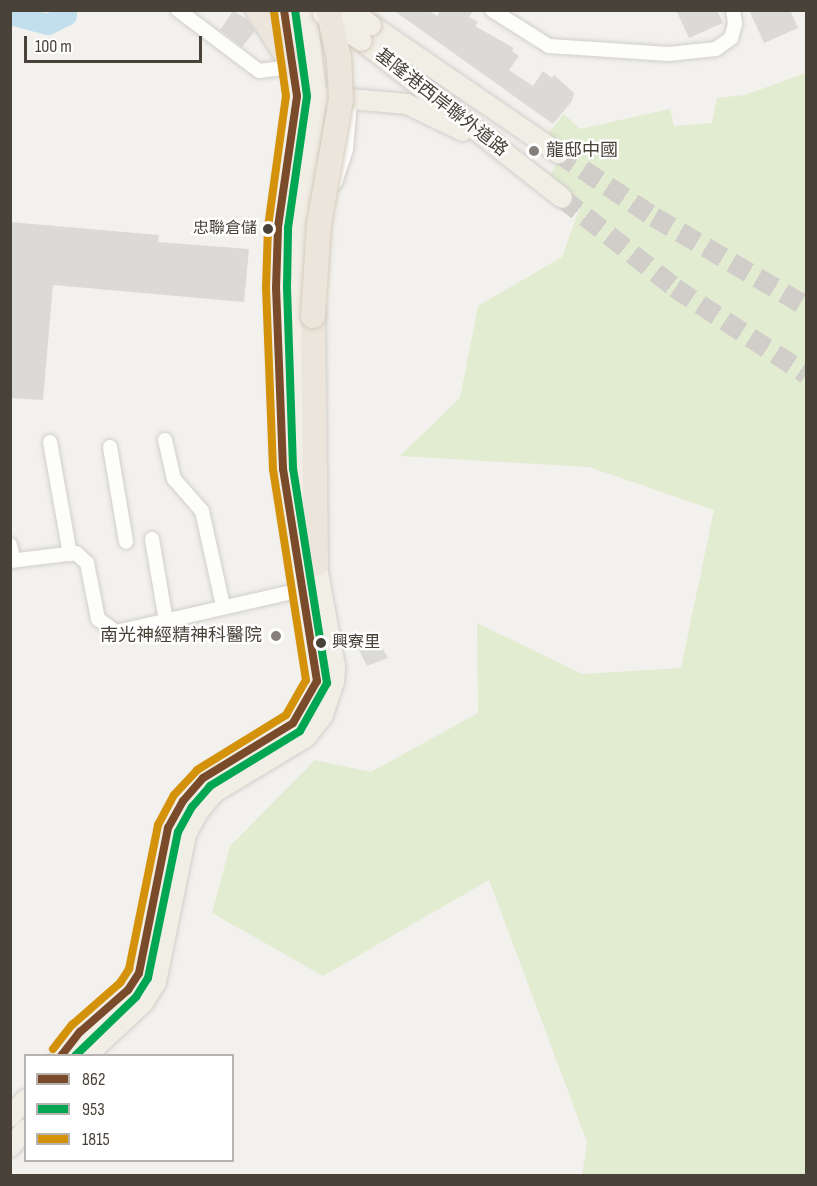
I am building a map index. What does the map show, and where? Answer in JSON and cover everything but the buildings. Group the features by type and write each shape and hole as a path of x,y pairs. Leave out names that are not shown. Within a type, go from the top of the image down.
{"highway":[{"path":"258,10 294,67"},
{"path":"310,577 313,316 319,224 341,99 339,58 328,10"}],"main road":[{"path":"63,1054 80,1032 128,990 139,973 168,828 183,801 203,778 293,723 306,705 316,681 287,259 296,103 294,67 284,10"},
{"path":"287,259 317,97 306,10"},
{"name":"基隆港西岸聯外道路","path":"318,10 363,30 558,153"},
{"name":"基隆港西岸聯外道路","path":"350,10 363,30 507,155 562,198"},
{"path":"294,67 317,97 394,101 421,109 507,155"},
{"path":"88,1054 143,1003 156,982 186,834 198,812 215,792 306,737 323,715 334,682 335,666 310,577"},
{"path":"10,1117 24,1101"},
{"path":"10,1147 24,1131"}],"street":[{"path":"177,10 260,71 294,67"},
{"path":"492,10 549,46 669,54 716,49 731,38 735,24 733,10"},
{"path":"287,259 340,170 350,128 350,99 363,30"},
{"path":"165,440 174,479 202,511 223,606"},
{"path":"50,442 70,554"},
{"path":"110,447 126,542"},
{"path":"152,539 166,621"},
{"path":"10,544 12,561 76,554 87,563 98,619 116,632 223,606 310,577"}],"green space":[{"path":"806,73 806,1175 582,1175 587,1142 489,880 323,976 212,913 230,846 315,760 371,772 478,713 477,623 582,674 681,668 714,510 589,467 400,456 460,398 478,306 562,257 580,207 550,175 567,146 548,133 564,114 580,129 670,109 674,126 712,123 717,98 745,95"}],"waterway":[{"path":"10,14 48,24 66,15 66,10"}],"tunnel":[{"path":"558,153 654,217 806,306"},
{"path":"562,198 675,288 806,374"}],"transit line":[{"name":"862","path":"63,1054 80,1032 128,990 139,973 168,828 183,801 203,778 293,723 317,681 283,469 276,288 278,227 297,96 284,10"},
{"name":"953","path":"77,1054 136,997 148,978 178,832 192,807 210,786 300,731 327,683 293,468 287,288 288,228 307,96 295,10"},
{"name":"1815","path":"53,1049 72,1025 120,983 129,969 158,825 174,795 197,770 286,715 306,680 273,469 266,288 268,227 286,96 274,12"}],"place":[{"name":"龍邸中國","path":"534,151"},
{"name":"忠聯倉儲","path":"268,229"},
{"name":"南光神經精神科醫院","path":"276,636"},
{"name":"興寮里","path":"321,643"}]}
